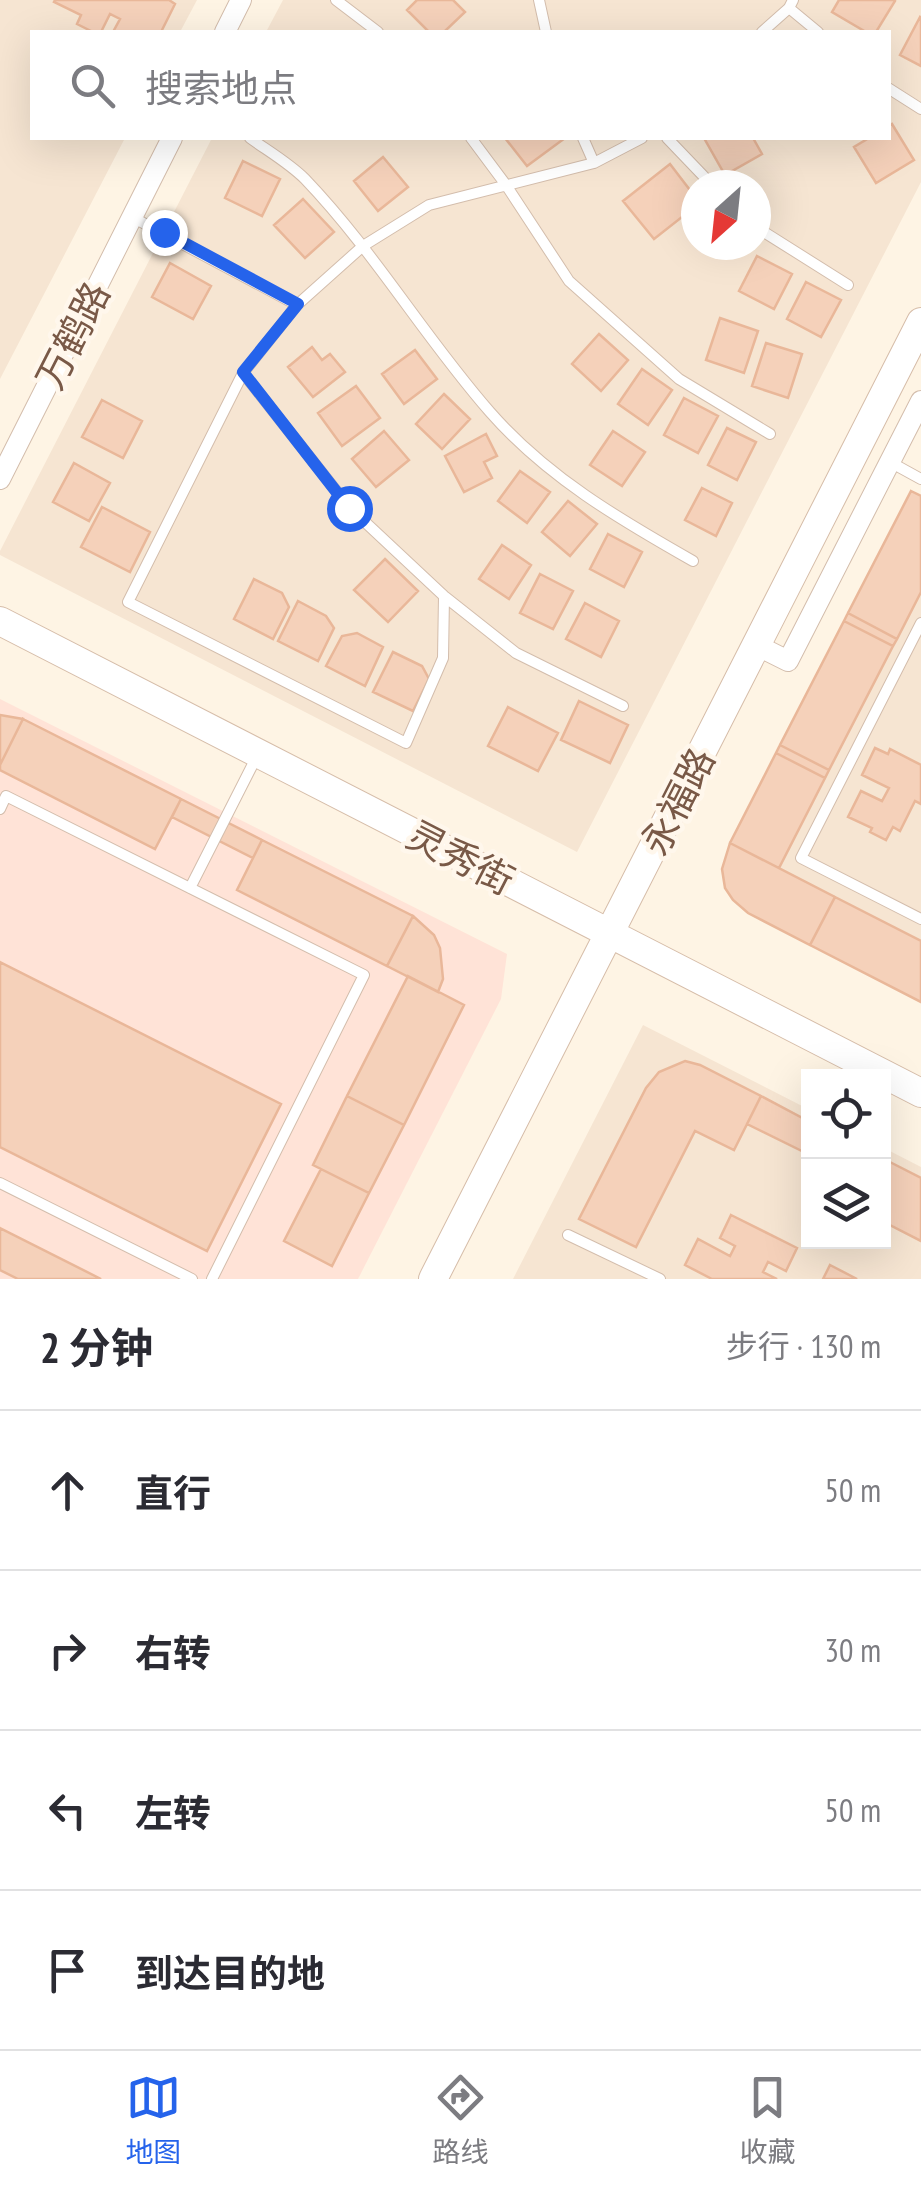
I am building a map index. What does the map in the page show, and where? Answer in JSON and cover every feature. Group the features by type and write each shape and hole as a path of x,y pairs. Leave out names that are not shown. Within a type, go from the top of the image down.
{"street":[{"path":"226,30 241,0"},
{"name":"万鹤路","path":"0,478 171,140"},
{"name":"永福路","path":"433,1279 921,322"},
{"path":"756,645 788,662 921,401"},
{"name":"灵秀街","path":"0,621 921,1093"}],"lane":[{"path":"336,0 375,30"},
{"path":"539,0 546,30"},
{"path":"764,30 791,4 816,30"},
{"path":"891,90 921,110"},
{"path":"253,140 302,176 364,246 425,332 491,413 541,464 612,515 692,561"},
{"path":"472,140 569,281 680,379 770,434"},
{"path":"584,140 594,163"},
{"path":"444,596 443,658 406,742 128,602 243,372 298,304 364,246 428,206 594,163 638,140"},
{"path":"669,140 698,170"},
{"path":"131,217 298,304"},
{"path":"771,236 848,285"},
{"path":"243,372 349,508 444,596 516,653 623,706"},
{"path":"890,462 921,479"},
{"path":"921,624 801,858 921,919"},
{"path":"190,888 258,753"},
{"path":"0,808 6,796 364,976 212,1279"},
{"path":"0,1183 192,1279"},
{"path":"568,1235 660,1279"}],"shaded area":[{"path":"0,0 197,0 181,30 30,30 30,140 124,140 0,379"},
{"path":"283,0 921,0 921,182 577,852 0,555 211,140 891,140 891,30 267,30"},
{"path":"921,592 921,941 779,868"},
{"path":"0,699 507,954 501,999 358,1279 0,1279"},
{"path":"643,1025 801,1105 801,1249 891,1249 891,1152 921,1167 921,1279 513,1279"}],"building":[{"path":"169,0 175,4 162,30 114,30 120,19 110,14 102,30 89,30 77,24 81,15 54,2"},
{"path":"417,0 453,0 465,12 446,30 427,30 407,10"},
{"path":"839,0 895,1 877,30 863,30 832,12"},
{"path":"921,18 921,66 900,55"},
{"path":"891,124 914,160 876,183 854,147 866,140 891,140"},
{"path":"507,140 562,140 527,166"},
{"path":"705,140 754,140 762,154 734,170 722,170"},
{"path":"383,157 408,187 378,211 354,181"},
{"path":"243,161 280,179 262,216 225,198"},
{"path":"670,164 681,178 681,218 654,239 623,201"},
{"path":"303,199 334,232 305,258 274,225"},
{"path":"755,260 765,260 792,274 774,309 739,291"},
{"path":"170,263 211,286 193,319 152,297"},
{"path":"806,282 841,300 821,337 787,319"},
{"path":"720,318 758,331 744,373 706,360"},
{"path":"599,334 628,360 601,391 572,364"},
{"path":"766,343 802,354 788,398 752,386"},
{"path":"312,347 322,360 330,354 345,372 313,397 288,367"},
{"path":"415,350 437,379 404,404 382,374"},
{"path":"642,369 672,390 648,425 618,404"},
{"path":"356,386 380,418 342,446 318,413"},
{"path":"444,394 470,419 442,449 416,424"},
{"path":"684,398 718,416 698,453 664,435"},
{"path":"102,400 142,421 123,458 82,437"},
{"path":"727,428 756,442 737,480 708,465"},
{"path":"384,431 409,460 376,487 352,459"},
{"path":"613,431 645,452 622,486 590,465"},
{"path":"486,434 497,456 484,462 492,478 464,492 445,456"},
{"path":"74,463 110,483 89,521 53,502"},
{"path":"520,471 550,492 527,523 498,501"},
{"path":"702,488 732,503 716,536 685,520"},
{"path":"911,491 921,496 921,592 897,639 848,613"},
{"path":"568,501 597,524 570,556 542,532"},
{"path":"102,507 150,532 130,572 81,547"},
{"path":"608,534 642,552 624,587 590,569"},
{"path":"502,545 531,565 509,599 479,579"},
{"path":"385,559 418,591 388,622 354,590"},
{"path":"540,574 573,591 553,629 520,613"},
{"path":"254,579 282,593 289,607 273,639 234,619"},
{"path":"298,601 326,616 334,628 318,661 278,641"},
{"path":"585,603 619,621 601,657 566,639"},
{"path":"848,613 897,639 893,646 844,621"},
{"path":"844,621 893,646 829,770 780,745"},
{"path":"357,633 383,647 365,686 326,666 342,636"},
{"path":"393,652 422,666 429,679 413,711 373,692"},
{"path":"579,701 628,725 610,763 561,740"},
{"path":"508,707 558,733 538,771 488,746"},
{"path":"0,715 23,719 0,765"},
{"path":"23,719 181,799 155,849 0,770"},
{"path":"780,745 829,770 825,778 776,753"},
{"path":"875,748 888,754 890,749 921,765 921,804 915,801 900,831 893,827 886,840 870,832 872,828 848,817 861,791 882,801 889,788 862,775"},
{"path":"776,753 825,778 779,868 730,843"},
{"path":"181,799 262,840 253,858 172,817"},
{"path":"262,840 413,916 387,966 237,890"},
{"path":"730,843 835,897 810,945 748,913 733,900 725,888 722,869"},
{"path":"835,897 921,941 921,1002 810,945"},
{"path":"413,916 434,935 440,948 443,979 438,992 387,966"},
{"path":"0,962 281,1104 207,1251 0,1147"},
{"path":"408,976 464,1005 404,1125 347,1096"},
{"path":"685,1061 761,1096 734,1150 695,1131 636,1247 579,1219 646,1088 659,1072"},
{"path":"347,1096 404,1125 369,1193 313,1165"},
{"path":"761,1096 801,1117 801,1151 747,1124"},
{"path":"891,1163 921,1178 921,1241 891,1226"},
{"path":"321,1169 369,1193 332,1266 284,1241"},
{"path":"731,1215 797,1248 786,1271 768,1262 763,1272 777,1279 712,1279 685,1265 698,1239 730,1256 735,1246 720,1238"},
{"path":"0,1228 101,1279 18,1279 0,1270"},
{"path":"830,1265 857,1279 823,1279"}],"route":[{"path":"164,232 298,304 243,372 349,508"}]}
